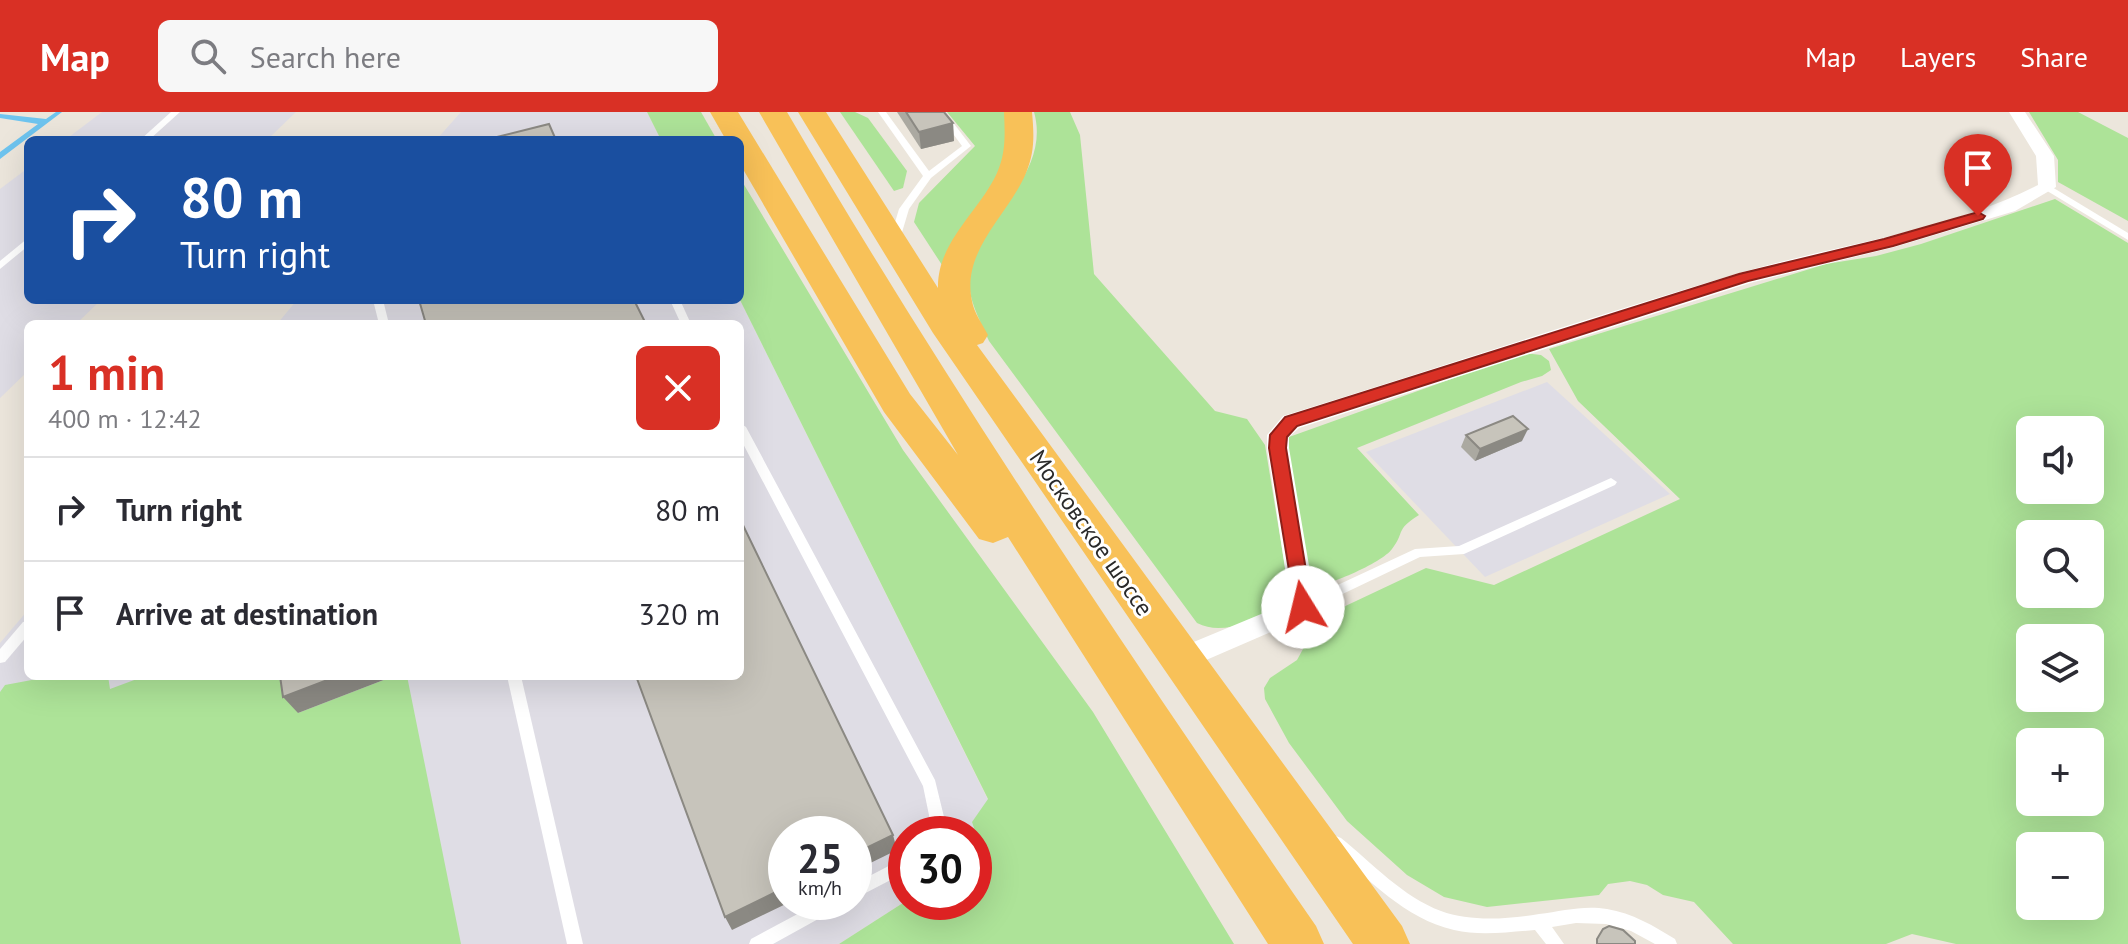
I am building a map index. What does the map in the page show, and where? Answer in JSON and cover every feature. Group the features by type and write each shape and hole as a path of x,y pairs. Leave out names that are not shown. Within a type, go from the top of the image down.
{"highway":[{"path":"724,112 738,136"},
{"path":"773,112 924,373 1085,627 1298,944"},
{"name":"Московское шоссе","path":"812,112 893,246 1013,421 1384,944"},
{"path":"1013,421 995,369 966,328 957,307 953,283 965,242 1004,189 1019,162 1023,134 1018,112"},
{"path":"744,146 897,403 1003,543 1085,627"}],"street":[{"path":"1181,659 1303,607 1278,448 1278,435 1291,422 1744,278 1888,243 2008,207 2047,187 2045,156 2017,112"}],"lane":[{"path":"149,136 176,112"},
{"path":"882,112 928,176"},
{"path":"893,246 904,209 928,176 967,146 941,112"},
{"path":"2047,187 2128,237"},
{"path":"0,266 24,245"},
{"path":"744,435 930,785 937,816"},
{"path":"1303,607 1419,552 1460,551 1611,482"},
{"path":"0,658 24,631"},
{"path":"515,680 575,944"},
{"path":"1278,798 1426,914 1451,922 1482,925 1538,922 1579,913 1617,916 1642,926 1669,944"},
{"path":"757,944 802,920"},
{"path":"1538,922 1556,944"},
{"path":"1642,926 1652,944"}],"shaded area":[{"path":"102,112 296,112 271,136 70,136"},
{"path":"461,112 647,112 659,136 440,136"},
{"path":"24,171 24,304 97,304 80,320 24,320 24,375 0,398 0,189"},
{"path":"294,304 742,304 988,800 976,816 888,816 888,913 839,944 0,944 0,643 24,615 24,680 744,680 744,320 280,320"},
{"path":"1547,382 1670,494 1485,577 1366,452"}],"green space":[{"path":"647,112 701,112 715,136 659,136"},
{"path":"840,112 855,112 868,118 907,171 903,188 894,191"},
{"path":"947,112 1006,112 1009,159 942,265 914,222 919,203 975,146"},
{"path":"1034,112 1070,112 1080,135 1094,274 1215,411 1247,419 1265,445 1287,579 1287,604 1231,627 1208,627 1197,623 989,341 972,301 970,276 986,235 1024,176 1033,156 1037,135"},
{"path":"2029,112 2078,112 2128,138 2128,221 2058,182 2058,160"},
{"path":"744,185 903,450 1093,712 1234,944 839,944 888,913 888,920 992,920 992,816 976,816 988,799 742,304"},
{"path":"2055,199 2128,243 2128,944 1956,944 1912,934 1886,944 1733,944 1694,902 1663,895 1647,885 1630,881 1608,884 1599,895 1487,907 1444,897 1407,875 1347,821 1289,743 1265,699 1264,688 1270,678 1297,660 1320,618 1426,568 1494,585 1680,499 1578,401 1549,349 1826,264 1876,256"},
{"path":"1524,353 1541,355 1549,361 1551,370 1357,448 1419,515 1403,528 1392,549 1377,561 1337,580 1305,588 1284,448 1289,437"},
{"path":"32,680 109,680 110,689 134,680 294,680 298,713 384,680 408,680 461,944 0,944 0,692 5,685"}],"water":[{"path":"56,112 62,112 30,136 24,136 24,141 0,159 0,152 38,124 0,118 0,114 46,119"}],"building":[{"path":"906,112 944,112 953,123 919,132"},
{"path":"549,124 554,136 501,136"},
{"path":"420,304 636,304 644,320 425,320"},
{"path":"1513,416 1528,429 1480,449 1466,435"},
{"path":"744,527 888,825 888,837 872,845 872,816 768,816 768,896 725,917 637,680 744,680"},
{"path":"281,680 328,680 283,697"},
{"path":"1609,926 1623,930 1635,944 1597,944 1603,929"}],"route":[{"path":"1303,607 1278,448 1278,435 1291,422 1744,278 1888,243 1978,216"}]}
